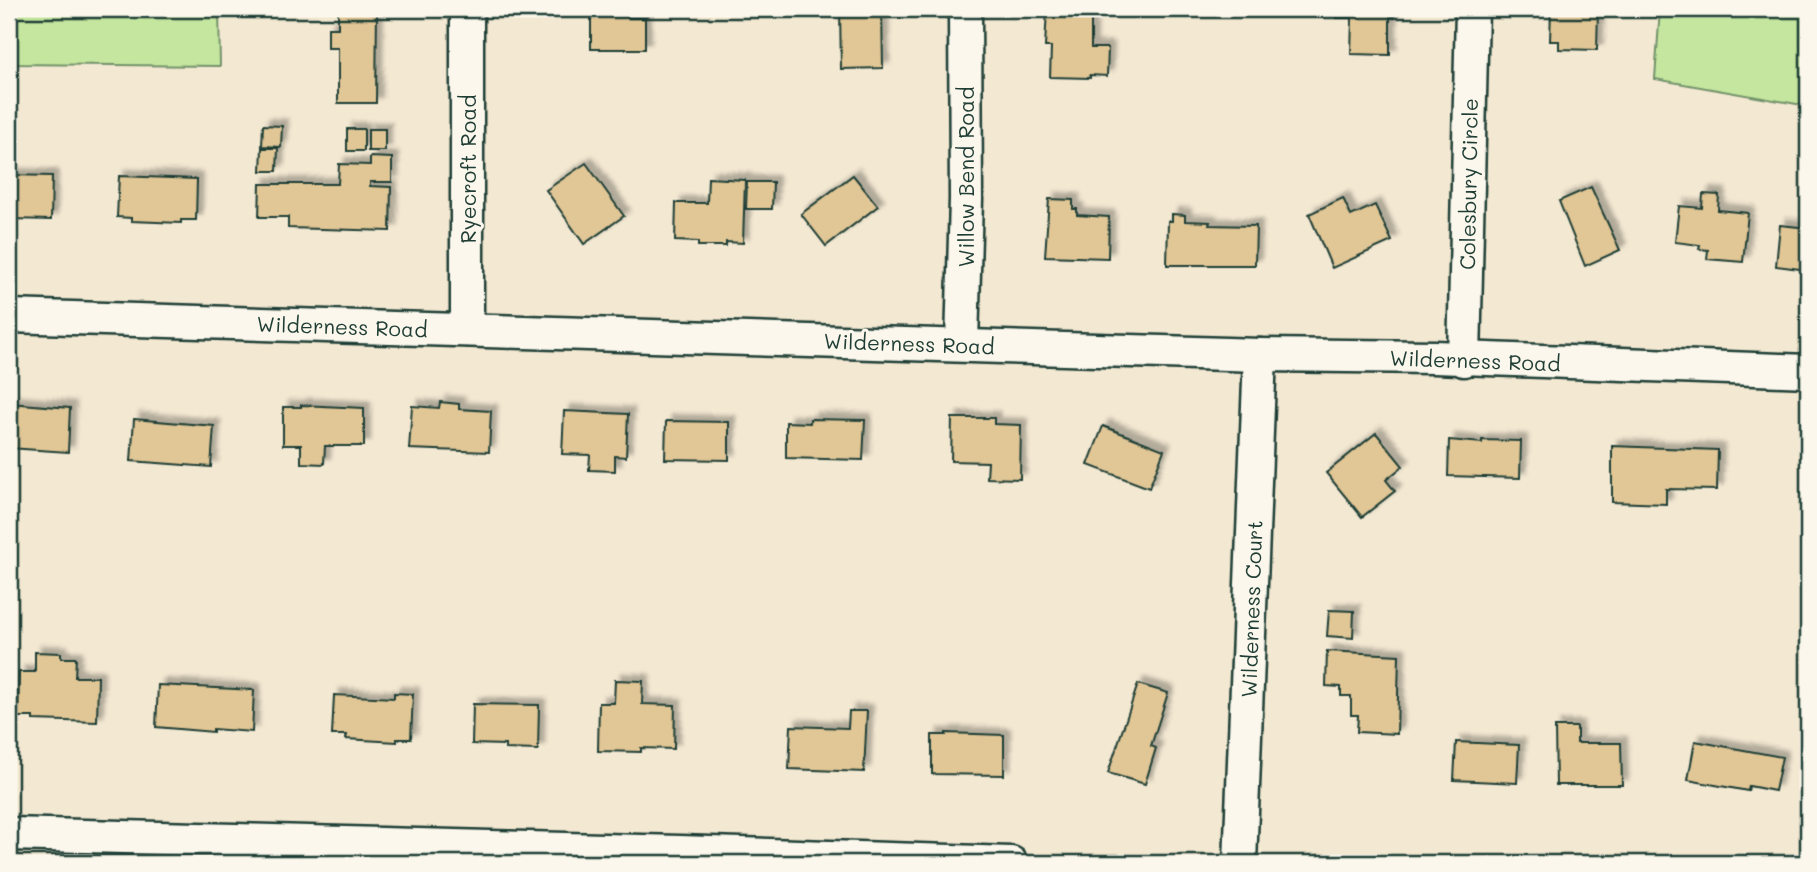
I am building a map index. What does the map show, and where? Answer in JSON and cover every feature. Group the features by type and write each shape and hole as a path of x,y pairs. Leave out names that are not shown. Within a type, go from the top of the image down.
{"street":[{"name":"Ryecroft Road","path":"467,9 467,330"},
{"name":"Willow Bend Road","path":"962,344 966,199 965,9"},
{"name":"Colesbury Circle","path":"1464,360 1472,9"},
{"name":"Wilderness Road","path":"9,316 1808,371"},
{"name":"Wilderness Court","path":"1240,863 1260,355"},
{"path":"9,834 1012,863"}],"green space":[{"path":"9,9 219,9 220,66 9,64"},
{"path":"1660,9 1808,9 1808,106 1655,79"}],"building":[{"path":"338,9 377,9 376,103 338,103 338,48 328,48 328,28 338,28"},
{"path":"591,9 628,9 628,18 645,18 645,49 591,49"},
{"path":"840,9 882,9 883,68 841,69"},
{"path":"1047,9 1091,10 1091,48 1108,48 1107,76 1050,77 1051,47 1045,47"},
{"path":"1338,9 1394,9 1394,17 1390,17 1390,55 1351,54 1352,18 1337,18"},
{"path":"1551,9 1598,9 1597,50 1559,49 1559,41 1550,41"},
{"path":"263,125 282,126 281,147 262,146"},
{"path":"347,129 364,129 364,151 347,151"},
{"path":"368,129 385,129 385,151 368,151"},
{"path":"262,148 278,148 277,171 261,171"},
{"path":"370,157 392,158 392,182 370,182 370,186 391,187 390,231 288,228 288,217 259,217 260,184 338,184 339,164 370,165"},
{"path":"586,163 624,216 584,244 546,190"},
{"path":"9,175 52,176 51,220 11,219"},
{"path":"853,175 878,206 826,246 801,214"},
{"path":"119,176 197,179 196,220 181,220 181,223 131,221 131,218 117,217"},
{"path":"708,178 745,180 743,243 726,242 726,246 698,246 698,242 675,241 676,203 707,203"},
{"path":"747,182 773,182 772,209 746,209"},
{"path":"1591,187 1620,250 1585,266 1559,201"},
{"path":"1703,194 1719,195 1718,210 1748,213 1743,262 1707,259 1708,250 1699,249 1700,245 1675,242 1679,206 1702,208"},
{"path":"1343,198 1351,216 1375,205 1392,241 1332,268 1309,214"},
{"path":"1049,199 1073,200 1073,209 1077,209 1077,215 1109,217 1108,258 1045,256"},
{"path":"1172,214 1185,215 1185,221 1210,222 1209,225 1256,226 1255,265 1167,265 1168,221 1172,221"},
{"path":"1780,225 1808,228 1808,270 1776,266"},
{"path":"440,402 459,404 459,409 491,411 489,452 409,449 412,406 439,408"},
{"path":"9,403 70,408 68,452 9,448"},
{"path":"301,405 364,408 364,446 325,446 324,464 301,463 301,445 283,445 283,407"},
{"path":"564,411 628,414 626,457 615,456 615,471 589,470 590,455 562,454"},
{"path":"952,418 994,418 994,424 1021,425 1020,479 987,478 988,462 951,461"},
{"path":"134,419 214,426 211,467 131,461"},
{"path":"810,419 865,420 863,460 786,458 786,422 810,423"},
{"path":"666,421 729,422 729,460 665,459"},
{"path":"1103,426 1164,450 1149,488 1088,465"},
{"path":"1376,433 1403,466 1386,480 1395,491 1362,517 1326,473"},
{"path":"1449,440 1482,443 1482,440 1521,441 1520,478 1448,476"},
{"path":"1612,446 1718,450 1717,490 1666,489 1666,504 1612,502"},
{"path":"1329,610 1354,611 1353,638 1327,636"},
{"path":"1327,651 1399,655 1397,734 1357,732 1358,715 1351,715 1351,696 1341,696 1341,687 1326,686"},
{"path":"35,652 61,653 61,658 76,658 75,677 98,677 97,722 18,717 19,672 35,672"},
{"path":"615,680 643,681 642,704 675,705 674,749 641,748 641,752 598,751 599,703 614,703"},
{"path":"1138,684 1168,693 1151,746 1156,748 1145,784 1108,773"},
{"path":"158,685 254,690 252,732 156,727"},
{"path":"394,693 413,694 411,739 397,739 397,742 346,739 347,735 332,735 334,695 394,698"},
{"path":"473,704 539,705 538,750 472,744"},
{"path":"849,711 867,711 864,772 789,769 791,726 848,728"},
{"path":"1555,727 1577,727 1577,743 1621,743 1622,785 1556,785"},
{"path":"932,735 1004,735 1004,775 932,774"},
{"path":"1695,741 1782,757 1775,791 1749,786 1748,791 1688,780"},
{"path":"1456,742 1519,745 1517,783 1454,780"}]}
